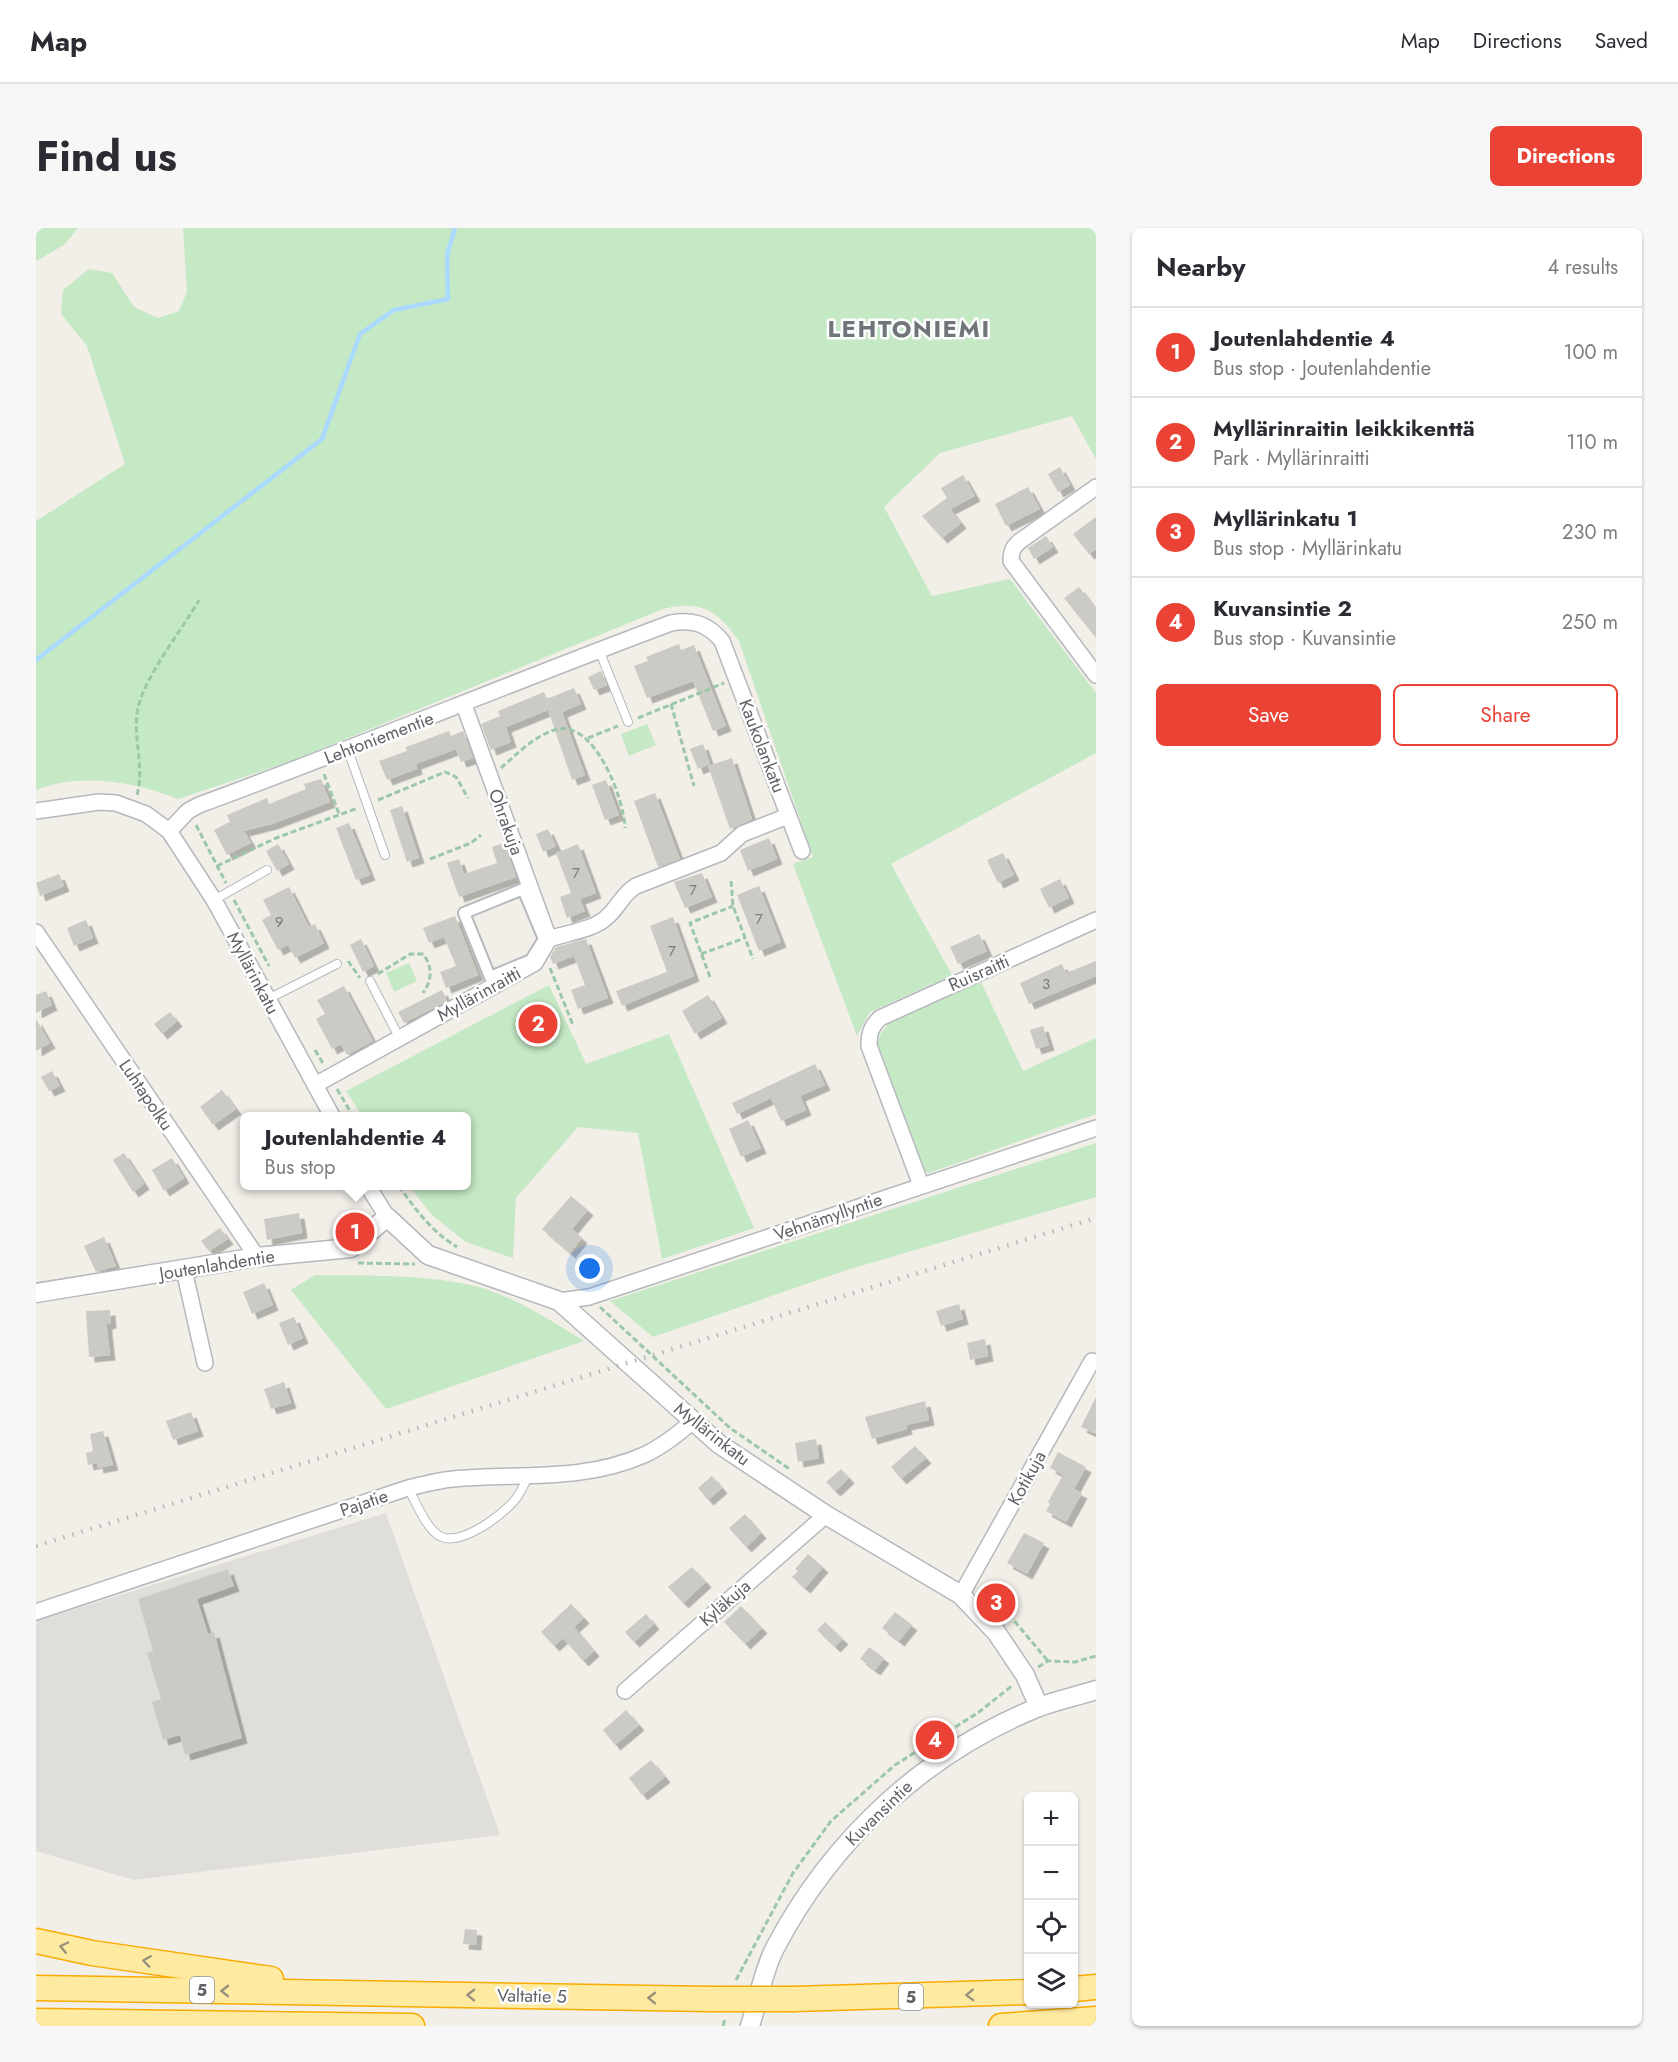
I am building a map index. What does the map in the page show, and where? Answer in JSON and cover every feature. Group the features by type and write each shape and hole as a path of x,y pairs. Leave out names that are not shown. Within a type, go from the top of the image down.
{"highway":[{"path":"36,1941 92,1953 368,1994"},
{"path":"1078,1989 1096,1987"},
{"name":"Valtatie 5","path":"36,1988 710,1999 794,1999 1024,1992"},
{"path":"1001,2026 1096,2019"},
{"name":"5","path":"36,2021 412,2026"}],"street":[{"path":"1096,487 1015,545 1011,553 1011,561 1096,675"},
{"name":"Lehtoniementie","path":"169,831 188,811 464,705 511,682 671,623 686,620 712,628 722,641"},
{"name":"Kaukolankatu","path":"722,641 802,851"},
{"name":"Ohrakuja","path":"464,705 546,944"},
{"path":"36,811 99,802 133,808 169,831"},
{"name":"Myllärinraitti","path":"315,1085 535,963 546,944 600,922 612,912 627,891 636,885 721,853 742,834 788,816"},
{"name":"Myllärinkatu","path":"169,831 214,900 266,1000 330,1112"},
{"path":"523,889 544,939 531,960 490,977 464,913 523,889"},
{"name":"Ruisraitti","path":"921,1185 869,1046 869,1035 880,1018 1096,920"},
{"name":"Luhtapolku","path":"36,932 257,1257"},
{"name":"Vehnämyllyntie","path":"559,1301 589,1297 1096,1128"},
{"name":"Myllärinkatu","path":"371,1190 387,1217 428,1255 559,1301 719,1443 826,1515 961,1595 996,1632 1025,1676 1039,1707"},
{"name":"Joutenlahdentie","path":"36,1293 257,1257 351,1248 387,1217"},
{"path":"184,1270 206,1363"},
{"name":"Kotikuja","path":"961,1595 1092,1361"},
{"name":"Pajatie","path":"36,1612 408,1488 451,1479 582,1472 644,1455 668,1441 693,1421"},
{"name":"Kyläkuja","path":"625,1691 826,1515"},
{"name":"Kuvansintie","path":"750,2026 774,1950 818,1878 863,1823 916,1776 964,1745 1039,1707 1096,1690"}],"lane":[{"path":"599,650 628,722"},
{"path":"348,750 385,855"},
{"path":"214,900 267,870"},
{"path":"266,1000 337,964"},
{"path":"370,981 399,1037"},
{"path":"408,1488 438,1535 450,1540 464,1537 490,1522 515,1500 528,1476"}],"path":[{"path":"133,808 141,781 136,733 138,707 149,682 199,600"},
{"path":"587,739 736,678"},
{"path":"670,704 694,786"},
{"path":"490,777 540,736 556,730 575,730 587,739 607,769 625,815 625,828"},
{"path":"319,761 339,814"},
{"path":"217,866 276,838 367,805 445,772 456,777 468,798"},
{"path":"188,811 283,992"},
{"path":"430,859 471,843 481,835"},
{"path":"730,881 734,906 753,959"},
{"path":"710,977 690,923 734,906"},
{"path":"701,954 746,938"},
{"path":"546,944 573,1025"},
{"path":"337,964 348,960 361,980 370,981 387,966 416,953 423,954 431,970 430,984 423,993"},
{"path":"314,1047 351,1112"},
{"path":"403,1190 425,1220 443,1238 466,1252"},
{"path":"589,1297 730,1428"},
{"path":"1048,1661 1075,1662 1096,1656"}],"shaded area":[{"path":"386,1513 500,1835 134,1880 36,1851 36,1621"}],"green space":[{"path":"36,228 78,228 64,245 36,261"},
{"path":"183,228 1096,228 1096,459 1072,416 940,453 884,507 932,596 1010,579 1096,693 1096,753 891,864 952,975 870,1012 857,1036 793,864 813,857 739,641 715,615 698,607 663,609 297,759 178,799 145,788 108,781 71,781 36,790 36,521 125,464 87,346 61,314 63,290 89,269 112,273 134,307 158,318 179,311 187,292"},
{"path":"647,724 656,745 629,756 621,734"},
{"path":"409,963 417,981 394,992 386,973"},
{"path":"981,982 1023,1071 1096,1038 1096,1114 929,1173 921,1168 877,1043 889,1023"},
{"path":"549,985 586,1064 669,1034 754,1228 662,1259 638,1133 578,1127 516,1198 513,1258 466,1242 432,1215 412,1190 471,1190 471,1112 359,1112 346,1091"},
{"path":"1096,1143 1096,1197 847,1270 653,1337 610,1301"},
{"path":"315,1275 412,1277 470,1285 514,1301 544,1316 584,1341 386,1409 291,1290"}],"building":[{"path":"1060,467 1070,485 1058,492 1048,474"},
{"path":"963,475 975,496 950,509 961,523 942,538 922,516 947,498 941,488"},
{"path":"1028,487 1040,509 1006,526 995,504"},
{"path":"1096,517 1096,549 1089,554 1073,534"},
{"path":"1046,536 1053,547 1034,559 1028,548"},
{"path":"1079,587 1096,609 1096,638 1064,598"},
{"path":"679,644 681,650 694,645 726,726 713,731 693,681 647,698 634,666 648,661 646,657"},
{"path":"601,671 607,685 594,690 588,677"},
{"path":"574,688 581,704 562,712 585,775 572,780 548,710 506,727 511,742 491,750 481,724 500,716 498,711 544,692 547,699"},
{"path":"449,731 451,736 463,731 473,758 461,762 456,749 416,764 417,769 387,780 379,761 407,751 406,747"},
{"path":"703,744 710,764 698,769 690,749"},
{"path":"732,758 752,819 730,829 708,766"},
{"path":"321,779 330,802 272,824 244,831 251,843 227,855 214,830 230,822 227,815 267,798 269,804 306,789 304,784"},
{"path":"606,780 619,815 605,820 592,785"},
{"path":"655,793 680,859 658,867 634,801"},
{"path":"402,806 419,858 407,862 390,810"},
{"path":"349,823 370,875 356,880 336,828"},
{"path":"548,829 556,846 543,852 536,834"},
{"path":"769,838 777,859 748,871 740,850"},
{"path":"504,843 516,877 459,897 447,863 459,859 464,874 497,863 492,847"},
{"path":"278,844 289,864 277,871 266,851"},
{"path":"578,844 596,893 580,899 585,911 567,918 560,897 571,893 556,853"},
{"path":"1003,853 1014,875 998,883 987,860"},
{"path":"702,873 712,897 685,908 674,882"},
{"path":"59,874 64,886 40,896 36,883"},
{"path":"1060,879 1069,898 1049,908 1040,889"},
{"path":"759,886 781,942 759,951 737,895"},
{"path":"289,887 309,927 315,924 324,943 295,958 288,945 278,950 262,920 271,915 263,900"},
{"path":"455,916 478,975 446,988 440,972 456,966 444,937 429,943 423,928"},
{"path":"673,917 694,976 622,1006 616,991 667,972 650,926"},
{"path":"86,920 93,938 74,946 67,928"},
{"path":"979,934 987,951 958,964 950,947"},
{"path":"361,939 374,966 363,972 350,945"},
{"path":"586,939 608,998 578,1009 571,990 585,985 574,956 553,964 550,957 556,947"},
{"path":"1096,961 1096,976 1029,1004 1020,983 1062,964 1066,973"},
{"path":"344,986 373,1041 347,1055 341,1044 332,1049 316,1019 325,1014 317,1000"},
{"path":"442,990 447,1001 404,1023 398,1012"},
{"path":"46,991 52,1005 36,1013 36,995"},
{"path":"708,995 722,1018 695,1034 682,1011"},
{"path":"170,1012 177,1021 162,1034 154,1024"},
{"path":"36,1019 50,1043 36,1051"},
{"path":"1043,1026 1049,1045 1036,1049 1030,1030"},
{"path":"815,1064 825,1085 800,1096 806,1110 781,1121 771,1098 737,1114 732,1103"},
{"path":"52,1071 60,1086 49,1091 41,1077"},
{"path":"222,1090 236,1109 213,1125 200,1107"},
{"path":"748,1120 761,1148 741,1157 729,1129"},
{"path":"124,1153 144,1184 133,1192 113,1160"},
{"path":"172,1158 184,1178 164,1191 152,1170"},
{"path":"571,1196 588,1210 572,1229 582,1238 570,1253 542,1229"},
{"path":"299,1213 302,1233 267,1240 264,1219"},
{"path":"220,1228 228,1239 209,1251 201,1241"},
{"path":"104,1237 116,1266 96,1272 84,1246"},
{"path":"264,1283 273,1305 252,1314 243,1292"},
{"path":"959,1304 963,1319 941,1326 936,1311"},
{"path":"110,1310 111,1323 107,1324 107,1329 110,1355 89,1357 86,1311"},
{"path":"294,1317 303,1338 288,1345 279,1323"},
{"path":"985,1339 988,1356 970,1360 967,1343"},
{"path":"284,1382 291,1403 271,1409 264,1389"},
{"path":"1096,1397 1096,1434 1081,1427"},
{"path":"925,1401 929,1420 906,1425 907,1429 872,1439 865,1417"},
{"path":"191,1412 198,1431 173,1440 166,1421"},
{"path":"103,1431 113,1465 98,1468 97,1463 88,1465 86,1453 93,1451 90,1434"},
{"path":"816,1439 819,1458 798,1462 795,1443"},
{"path":"915,1446 926,1458 901,1479 891,1467"},
{"path":"1058,1452 1086,1467 1074,1489 1082,1493 1066,1522 1046,1511 1050,1504 1048,1502 1063,1475 1050,1468"},
{"path":"841,1469 849,1478 835,1491 826,1482"},
{"path":"712,1476 722,1488 708,1500 698,1488"},
{"path":"745,1514 761,1533 746,1547 729,1528"},
{"path":"1024,1533 1044,1543 1027,1574 1007,1563"},
{"path":"808,1554 823,1567 805,1588 792,1577 798,1571 795,1569"},
{"path":"692,1567 706,1582 683,1603 668,1587"},
{"path":"228,1569 234,1586 197,1599 208,1634 214,1632 242,1738 185,1755 180,1735 163,1740 152,1702 161,1699 147,1653 153,1651 138,1599"},
{"path":"571,1604 584,1618 574,1627 594,1651 583,1661 563,1638 554,1646 541,1632"},
{"path":"741,1606 762,1628 745,1644 724,1622"},
{"path":"895,1612 912,1625 899,1641 882,1628"},
{"path":"646,1614 654,1624 634,1642 625,1632"},
{"path":"825,1622 843,1639 835,1647 817,1630"},
{"path":"869,1647 884,1658 875,1670 860,1659"},
{"path":"626,1710 639,1725 615,1745 603,1730"},
{"path":"651,1760 665,1777 642,1795 629,1778"},
{"path":"465,1929 477,1930 476,1945 463,1944"}],"waterway":[{"path":"36,660 322,439 360,334 394,310 448,299 447,255 455,228"}],"railway":[{"path":"36,1546 1096,1218"}],"place":[{"name":"Myllärinraitin leikkikenttä","path":"538,1024"},
{"name":"Joutenlahdentie 4","path":"355,1232"},
{"name":"Myllärinkatu 1","path":"996,1603"},
{"name":"Kuvansintie 2","path":"935,1740"}],"district":[{"name":"LEHTONIEMI","path":"909,328"}]}
